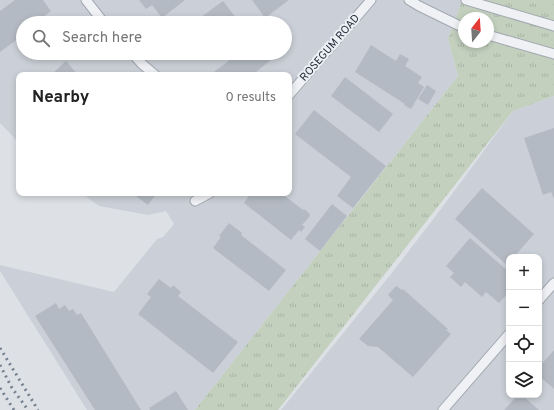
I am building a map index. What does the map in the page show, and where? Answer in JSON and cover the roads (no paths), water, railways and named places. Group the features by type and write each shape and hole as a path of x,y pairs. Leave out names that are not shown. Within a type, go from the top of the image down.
{"street":[{"path":"86,0 99,16"},
{"name":"ROSEGUM ROAD","path":"292,91 370,0"},
{"path":"409,0 458,25"},
{"path":"466,0 554,26"},
{"path":"494,37 554,54"},
{"path":"138,60 151,72"},
{"path":"195,201 204,196"},
{"path":"542,297 554,283"},
{"path":"443,410 506,337"}],"railway":[{"path":"0,348 38,410"},
{"path":"0,365 12,388 28,410"},
{"path":"0,388 14,410"}]}
